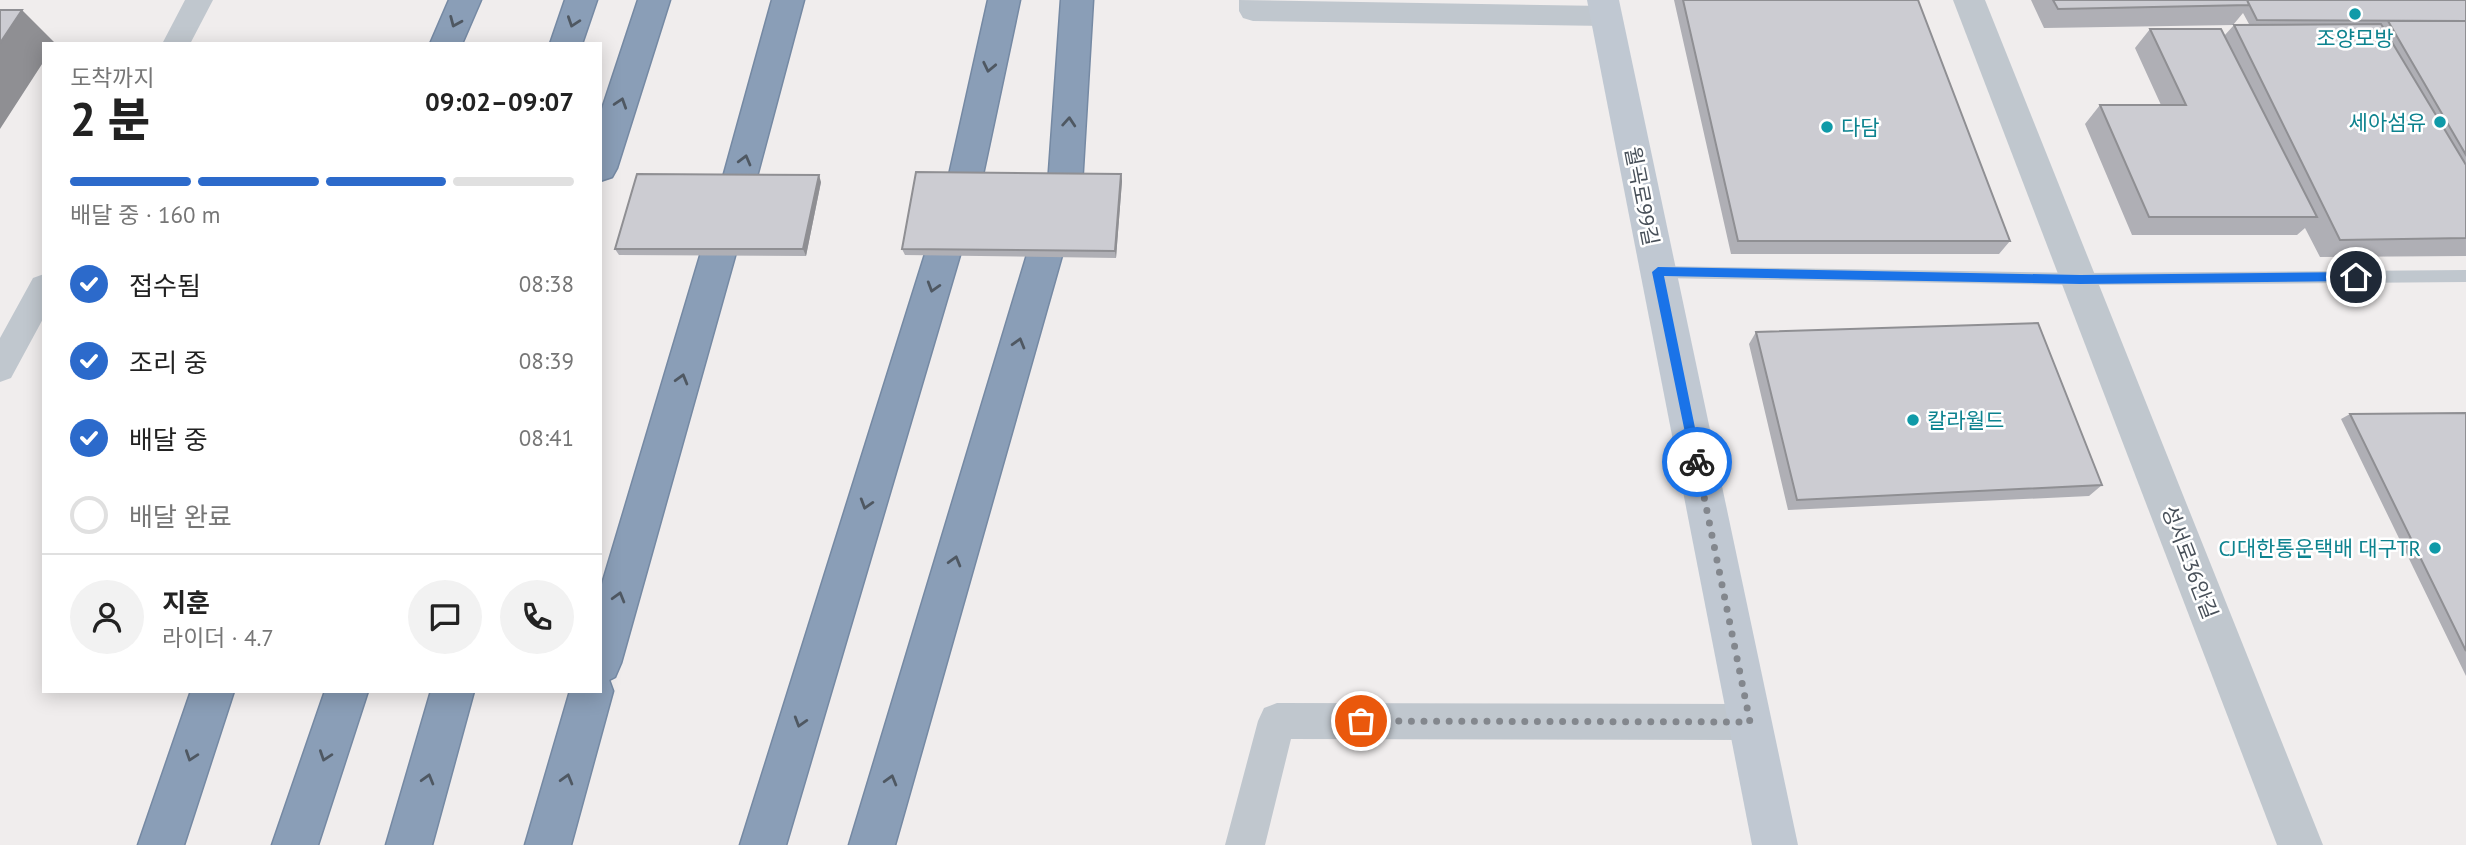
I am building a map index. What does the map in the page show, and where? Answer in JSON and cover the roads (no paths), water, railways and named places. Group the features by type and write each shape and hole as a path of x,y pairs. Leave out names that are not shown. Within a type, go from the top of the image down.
{"highway":[{"path":"447,42 465,0"},
{"path":"567,42 581,0"},
{"path":"602,162 654,0"},
{"path":"602,656 734,200 788,0"},
{"path":"763,845 964,184 1004,0"},
{"path":"872,845 1065,185 1077,0"},
{"path":"161,845 212,693"},
{"path":"295,845 346,693"},
{"path":"410,845 452,693"},
{"path":"548,845 591,693"}],"main road":[{"name":"월곡로99길","path":"1604,8 1775,845"}],"street":[{"path":"177,42 199,0"},
{"path":"1253,0 1253,11 1604,8"},
{"name":"성서로36안길","path":"1969,0 2300,845"},
{"path":"0,368 42,291"},
{"path":"1245,845 1277,721 1750,722"}],"lane":[{"path":"1658,272 2080,279 2466,276"}],"place":[{"name":"조양모방","path":"2355,14"},
{"name":"세아섬유","path":"2440,122"},
{"name":"다담","path":"1827,127"},
{"name":"칼라월드","path":"1913,420"},
{"name":"CJ대한통운택배 대구TR","path":"2435,548"}]}
